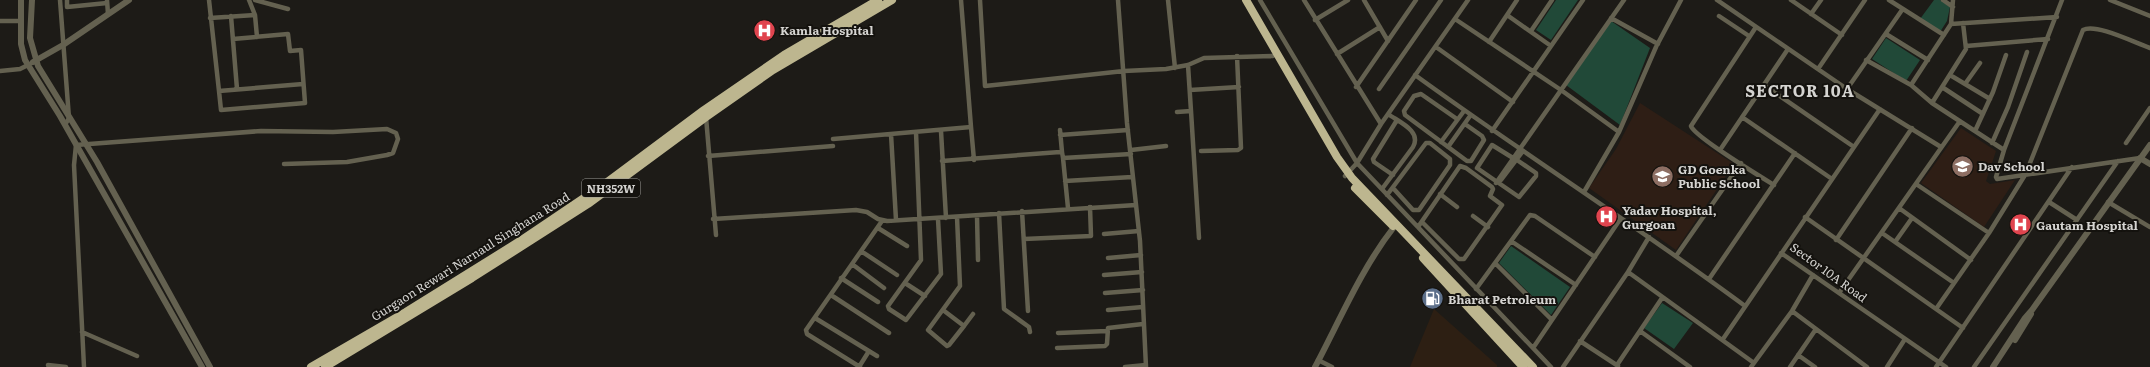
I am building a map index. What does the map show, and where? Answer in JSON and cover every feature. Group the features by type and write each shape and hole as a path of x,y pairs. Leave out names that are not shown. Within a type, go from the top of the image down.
{"highway":[{"name":"Gurgaon Rewari Narnaul Singhana Road","path":"311,367 474,273 606,183 705,113 784,54 878,0"},
{"name":"NH352W","path":"705,113 773,70 892,0"},
{"path":"1239,0 1310,116"},
{"path":"1246,0 1332,159 1521,362"},
{"path":"1346,174 1521,362 1533,367"},
{"name":"NH352W","path":"325,367 474,273"}],"street":[{"path":"21,0 21,44 28,65 65,125 202,367"},
{"path":"32,0 30,38 36,60 85,143 210,367"},
{"path":"60,0 69,118 65,125"},
{"path":"67,0 67,7 107,2 108,14"},
{"path":"0,70 20,69 28,65 63,45 129,0"},
{"path":"209,0 221,110 305,102 301,50 290,51 288,34 233,39"},
{"path":"249,0 255,15 257,37"},
{"path":"255,0 288,10"},
{"path":"961,0 974,160"},
{"path":"980,0 985,86 1124,71 1175,68 1188,65 1204,58 1273,56"},
{"path":"1118,0 1132,177 1141,255 1146,366 1125,367"},
{"path":"1168,0 1175,68"},
{"path":"1260,0 1357,162 1551,367"},
{"path":"1304,0 1380,124"},
{"path":"1315,20 1348,0"},
{"path":"1364,0 1388,41"},
{"path":"1380,89 1441,0"},
{"path":"1346,174 1357,162 1380,124 1468,0"},
{"path":"1489,42 1517,0"},
{"path":"1531,32 1552,0"},
{"path":"1492,131 1583,0"},
{"path":"1497,183 1624,0"},
{"path":"1584,192 1619,132 1658,44 1681,0"},
{"path":"1791,0 1842,35"},
{"path":"1811,14 1821,0"},
{"path":"1818,69 1865,0"},
{"path":"1889,0 1902,10 1944,35"},
{"path":"1943,0 1953,7"},
{"path":"1911,85 1951,24 1953,0"},
{"path":"2062,0 2004,150 1996,178 2140,158 2150,164"},
{"path":"2110,0 2150,16"},
{"path":"1356,87 1388,41 1413,1"},
{"path":"1720,1 1847,89 1942,147"},
{"path":"1847,89 1902,10"},
{"path":"210,18 255,15"},
{"path":"1507,15 1551,46"},
{"path":"231,16 238,89"},
{"path":"1719,16 1749,36"},
{"path":"1951,24 2056,17"},
{"path":"1611,18 1658,44"},
{"path":"0,21 20,20"},
{"path":"1455,20 1534,71 1619,132"},
{"path":"1932,103 1966,46 1963,23"},
{"path":"1337,54 1380,26"},
{"path":"1756,27 1691,124 1692,130 1774,185"},
{"path":"2030,163 2083,30 2087,28 2098,28 2150,48"},
{"path":"1886,34 1928,60"},
{"path":"1966,46 2048,39"},
{"path":"1436,47 1513,102"},
{"path":"1720,150 1788,49"},
{"path":"1992,143 2008,107 2027,52"},
{"path":"1975,131 1990,99 2006,54"},
{"path":"1201,151 1241,148 1237,56"},
{"path":"1866,60 1911,85 1932,103 2004,150"},
{"path":"1965,84 1980,63"},
{"path":"1188,65 1199,238"},
{"path":"1950,75 1990,99"},
{"path":"1415,76 1470,116 1649,237 1745,306"},
{"path":"219,91 303,84"},
{"path":"1764,85 1854,146"},
{"path":"1190,90 1239,87"},
{"path":"1942,87 1983,114"},
{"path":"1457,119 1421,94 1414,96 1404,109 1405,115 1467,161 1474,159 1484,140 1482,136 1465,124"},
{"path":"2126,143 2150,108"},
{"name":"Sector 10A Road","path":"1880,109 1782,252 1946,367"},
{"path":"1177,112 1191,111"},
{"path":"1441,142 1464,111"},
{"path":"705,113 713,219 716,235"},
{"path":"1382,189 1413,147 1416,139 1414,132 1388,114"},
{"path":"1448,147 1470,116"},
{"path":"1742,117 1832,178"},
{"path":"1393,175 1374,162 1373,159 1397,120"},
{"path":"1839,293 1960,121"},
{"path":"833,139 941,131 972,127"},
{"path":"1836,240 1912,128"},
{"path":"76,145 85,143 261,131 332,132 387,129 396,133 398,139 393,152 387,155 347,162 284,164"},
{"path":"1068,208 1060,132 1128,130"},
{"path":"941,131 946,218"},
{"path":"916,132 921,260 888,305 889,309 908,319 941,274 938,219"},
{"path":"891,134 896,220"},
{"path":"1387,195 1426,143 1430,143 1450,158 1450,165 1419,210 1413,210 1393,188"},
{"path":"76,145 74,165 84,367"},
{"path":"1494,145 1515,159 1536,173 1536,176 1521,196 1516,197 1476,168 1490,146 1494,145"},
{"path":"1993,367 2024,318 2032,310 2150,145"},
{"path":"708,156 833,146"},
{"path":"1063,158 1131,152 1166,146"},
{"path":"942,162 1062,152"},
{"path":"1709,279 1795,153"},
{"path":"1974,367 2118,161"},
{"path":"1676,256 1740,163"},
{"path":"1418,227 1459,167 1466,168 1492,187 1491,197 1502,205 1466,259 1462,260 1459,259 1422,222"},
{"path":"1936,367 2072,167"},
{"path":"1936,309 1989,233 2025,175"},
{"path":"1065,181 1132,177"},
{"path":"1916,184 1989,233"},
{"path":"1440,194 1457,207"},
{"path":"2049,202 2077,220"},
{"path":"2108,202 2150,227"},
{"path":"713,219 856,210 867,212 882,221 920,220 1022,211 1136,205"},
{"path":"1024,239 1091,236 1090,207"},
{"path":"1899,208 1971,260"},
{"path":"1022,211 1028,311"},
{"path":"999,213 1004,309 1029,327 1030,332"},
{"path":"1476,289 1532,214 1595,257"},
{"path":"977,216 978,260"},
{"path":"1473,216 1488,227"},
{"path":"957,217 960,286 928,330 947,346 951,344 974,314"},
{"path":"1805,217 1963,328"},
{"path":"1533,348 1621,218"},
{"path":"1895,242 1912,218"},
{"path":"869,351 859,367 807,334 806,330 882,221"},
{"path":"1315,367 1352,294 1379,248 1394,227"},
{"path":"878,228 907,246"},
{"path":"1104,234 1139,231"},
{"path":"1882,233 1954,283"},
{"path":"1563,367 1628,272 1649,237"},
{"path":"1511,241 1576,285"},
{"path":"861,251 898,275"},
{"path":"1723,339 1782,252"},
{"path":"1108,258 1141,255"},
{"path":"1495,263 1552,320"},
{"path":"852,264 884,288"},
{"path":"1104,275 1142,272"},
{"path":"1628,272 1662,298 1723,339 1754,363"},
{"path":"1751,367 1792,311 1813,275"},
{"path":"841,278 878,302"},
{"path":"905,282 925,296"},
{"path":"1105,293 1143,290"},
{"path":"831,295 889,333"},
{"path":"1580,341 1618,366 1662,298"},
{"path":"1108,310 1143,307"},
{"path":"943,310 964,326"},
{"path":"1997,367 2029,320 2032,310"},
{"path":"1792,311 1867,367"},
{"path":"815,318 877,356"},
{"path":"1058,333 1107,331 1108,328 1143,324"},
{"path":"1790,367 1816,329"},
{"path":"1057,348 1107,345 1107,331"},
{"path":"1640,331 1690,367"},
{"path":"82,332 137,356"},
{"path":"1887,367 1905,338"},
{"path":"1798,355 1815,367"},
{"path":"1318,360 1332,367"},
{"path":"48,365 66,367"}],"shaded area":[{"name":"GD Goenka Public School","path":"1640,103 1734,164 1676,250 1589,188 1616,149"},
{"name":"Dav School","path":"1961,128 1996,151 1986,181 1990,184 2015,180 1984,227 1921,183"},
{"path":"1434,309 1497,365 1497,367 1410,367"}],"green space":[{"path":"1556,0 1578,0 1551,40 1536,30"},
{"path":"1934,0 1940,0 1950,7 1947,21 1940,32 1920,19"},
{"path":"1611,21 1650,48 1620,125 1566,85"},
{"path":"1886,38 1920,60 1906,81 1872,59"},
{"path":"1511,246 1570,287 1551,315 1499,263"},
{"path":"1662,303 1693,323 1674,349 1644,328"}],"place":[{"name":"Kamla Hospital","path":"764,30"},
{"name":"Dav School","path":"1962,166"},
{"name":"GD Goenka Public School","path":"1662,176"},
{"name":"Yadav Hospital, Gurgoan","path":"1607,217"},
{"name":"Gautam Hospital","path":"2021,225"},
{"name":"Bharat Petroleum","path":"1433,299"}],"district":[{"name":"SECTOR 10A","path":"1800,90"}]}
